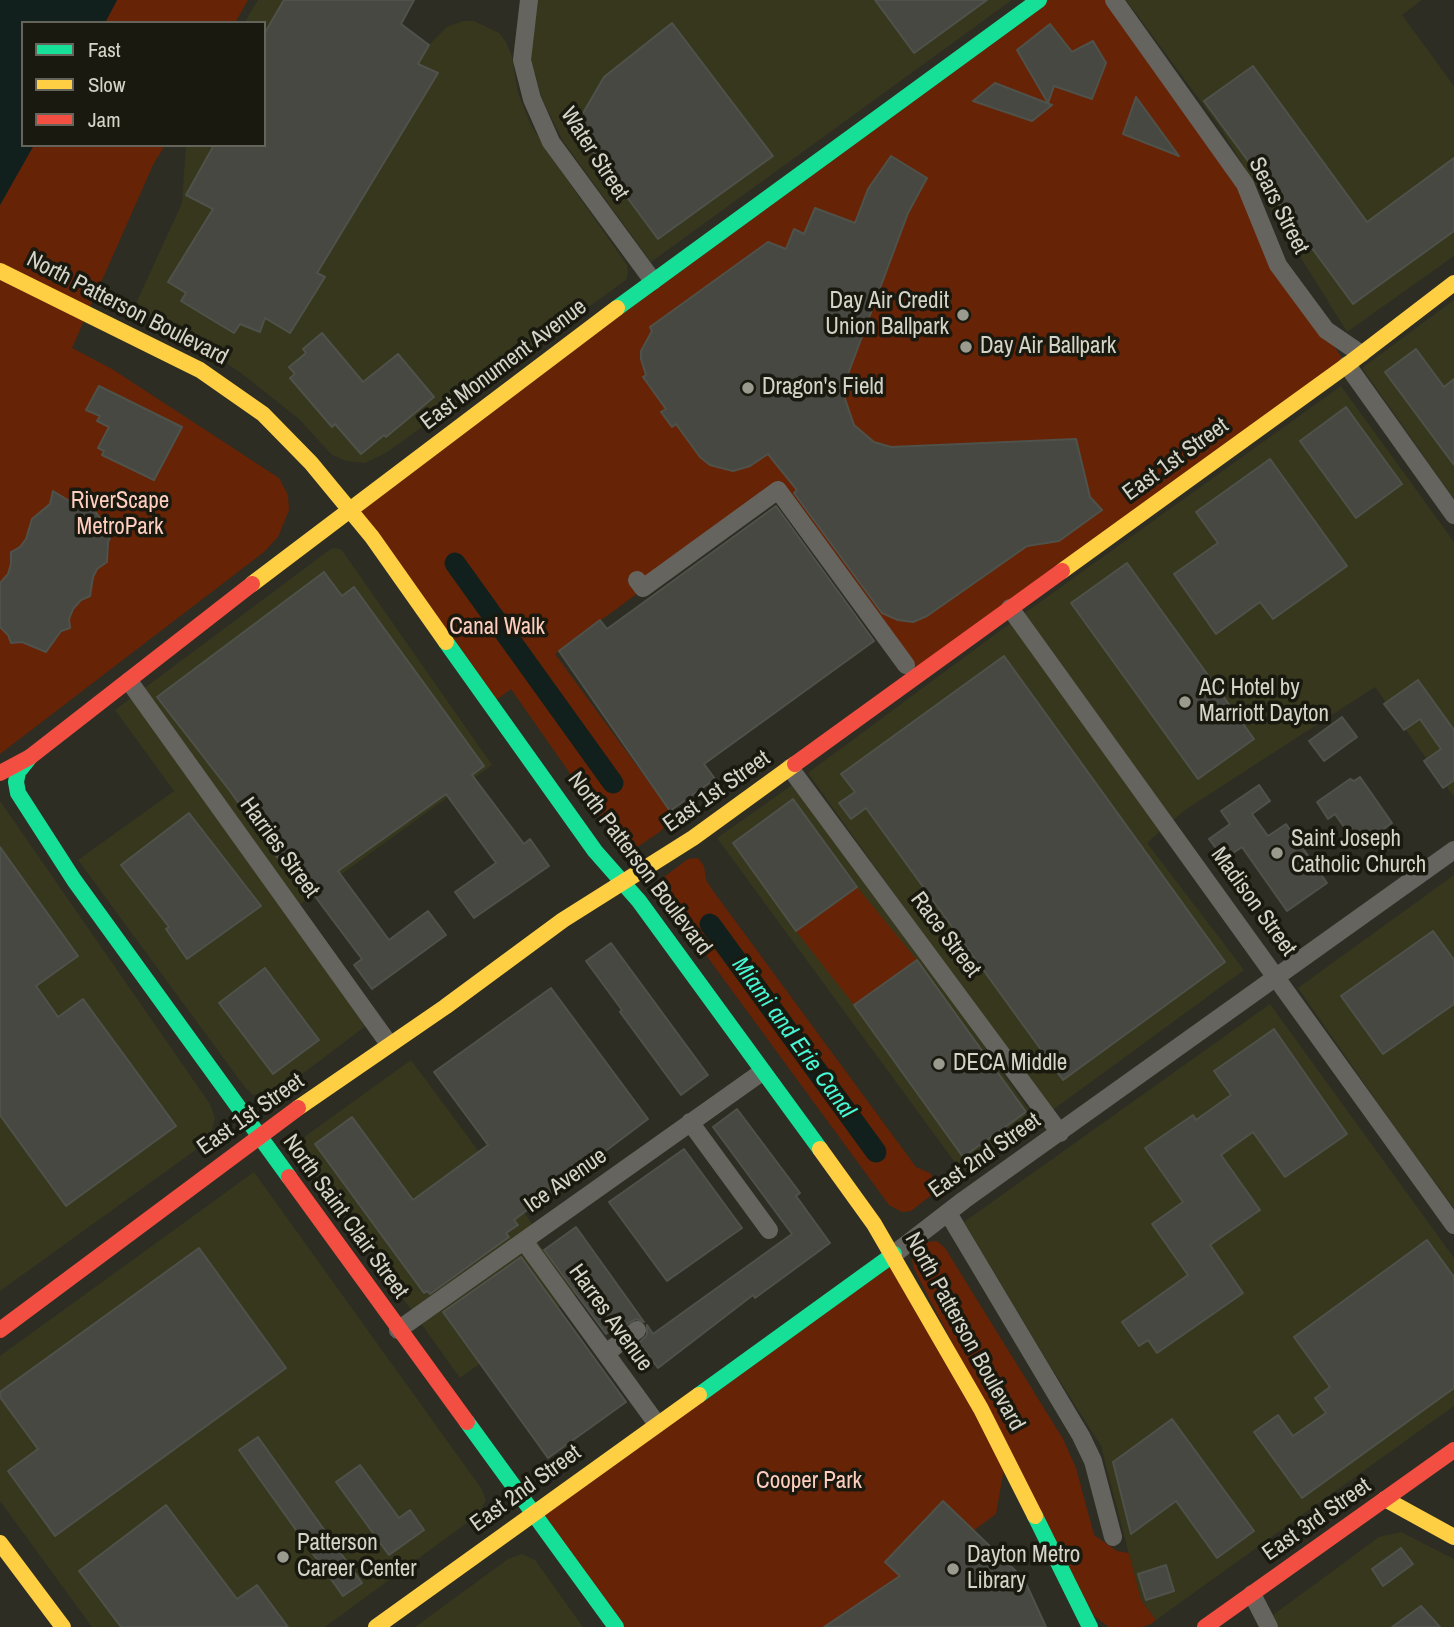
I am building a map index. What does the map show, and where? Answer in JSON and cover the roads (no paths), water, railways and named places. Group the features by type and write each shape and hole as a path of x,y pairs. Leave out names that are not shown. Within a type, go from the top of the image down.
{"main road":[{"name":"East Monument Avenue","path":"0,773 30,757 348,510 653,281 1039,0"},
{"name":"North Patterson Boulevard","path":"0,271 201,370 257,409 311,463 372,537 595,851 623,882 894,1254 981,1409 1090,1627"},
{"name":"East 1st Street","path":"0,1330 258,1136 563,920 693,838 1354,360 1454,283"},
{"name":"North Saint Clair Street","path":"30,757 18,772 16,789 74,880 616,1627"},
{"name":"East 2nd Street","path":"376,1627 894,1254"},
{"name":"East 3rd Street","path":"1205,1627 1454,1450"},
{"path":"1385,1499 1454,1537"},
{"path":"0,1543 63,1627"}],"street":[{"name":"Water Street","path":"529,0 522,60 532,99 547,134 653,281"},
{"name":"Sears Street","path":"1114,0 1245,184 1278,265 1326,330 1354,360 1454,515"},
{"path":"637,580 643,588 778,490 906,665"},
{"name":"Madison Street","path":"1010,608 1454,1225"},
{"name":"Harries Street","path":"129,681 389,1044"},
{"name":"Race Street","path":"790,768 1060,1133"},
{"name":"East 2nd Street","path":"894,1254 947,1213 1454,850"},
{"name":"Ice Avenue","path":"398,1330 762,1072"},
{"path":"690,1122 769,1230"},
{"name":"North Patterson Boulevard","path":"947,1213 1081,1436 1093,1461 1113,1537"},
{"name":"Harres Avenue","path":"524,1241 657,1424"},
{"path":"606,1353 637,1330"},
{"path":"1252,1594 1269,1627"}],"waterway":[{"path":"455,563 613,783"},
{"name":"Miami and Erie Canal","path":"710,924 876,1152"}],"place":[{"name":"Day Air Credit Union Ballpark","path":"963,315"},
{"name":"Day Air Ballpark","path":"966,347"},
{"name":"Dragon's Field","path":"748,388"},
{"name":"AC Hotel by Marriott Dayton","path":"1185,702"},
{"name":"Saint Joseph Catholic Church","path":"1277,853"},
{"name":"DECA Middle","path":"939,1064"},
{"name":"Patterson Career Center","path":"283,1557"},
{"name":"Dayton Metro Library","path":"953,1569"}],"park label":[{"name":"RiverScape MetroPark","path":"120,515"},
{"name":"Canal Walk","path":"497,628"},
{"name":"Cooper Park","path":"809,1482"}]}
